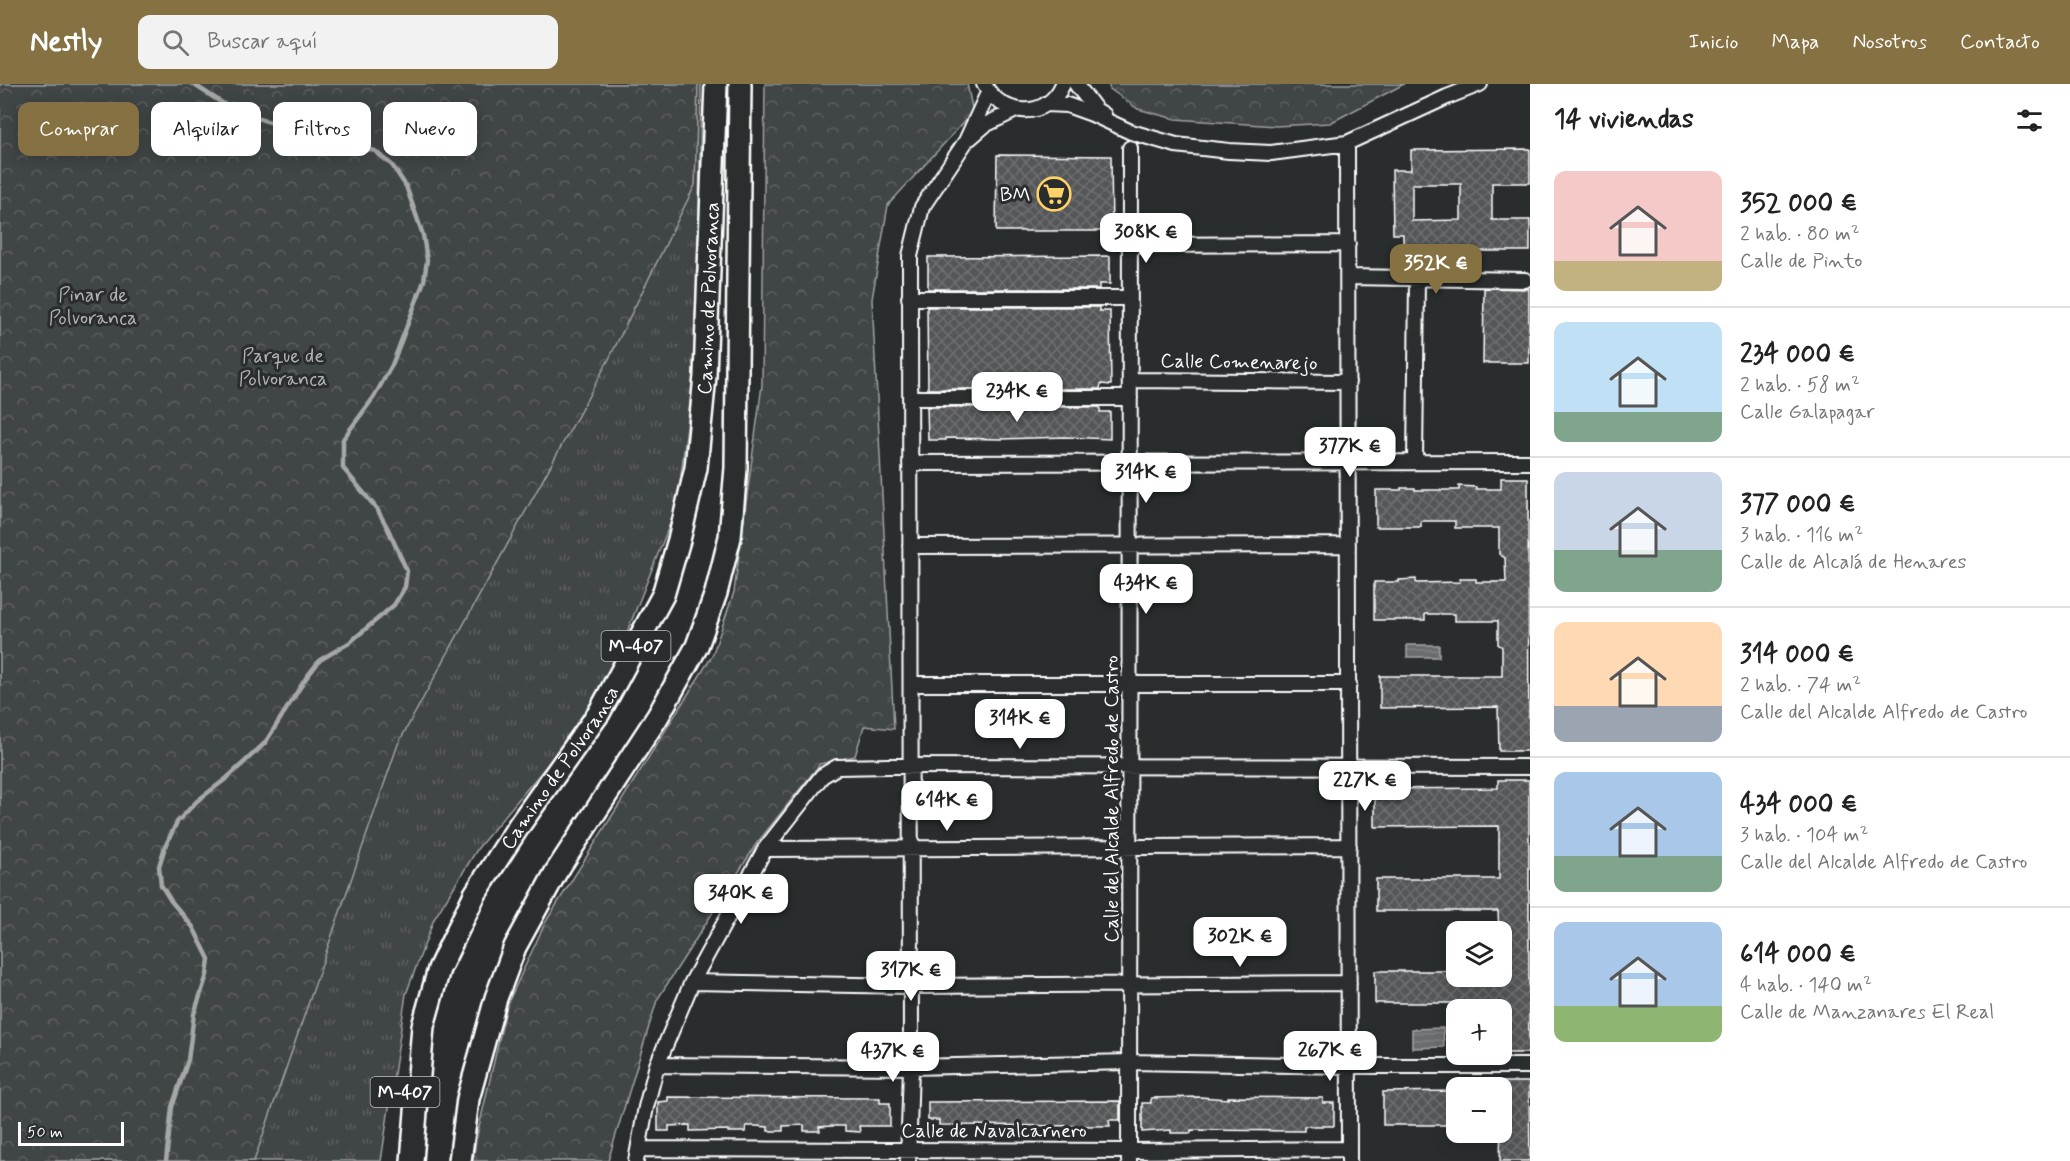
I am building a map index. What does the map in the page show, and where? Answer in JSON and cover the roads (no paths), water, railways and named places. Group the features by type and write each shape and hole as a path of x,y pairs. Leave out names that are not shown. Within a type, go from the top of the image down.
{"highway":[{"name":"Camino de Polvoranca","path":"412,1161 423,1026 439,969 475,894 520,824 599,713 663,595 680,540 696,468 705,376 716,84"},
{"name":"Camino de Polvoranca","path":"460,1161 468,1099 496,998 516,947 556,872 658,716 697,646 716,593 730,537 736,468 740,84"},
{"name":"M-407","path":"399,1161 406,1073 423,1026"}],"street":[{"path":"966,141 985,125 1016,110 1036,109 1046,104 1055,97 1063,84"},
{"path":"1076,84 1096,110 1131,132 1176,145 1271,153 1347,143 1479,84"},
{"path":"908,1155 911,1067 910,256 922,207 966,141 986,89 996,101 1016,110"},
{"path":"1046,104 1067,105 1120,126"},
{"path":"1347,143 1349,1155"},
{"name":"Calle del Alcalde Alfredo de Castro","path":"1129,1156 1131,985 1130,148"},
{"path":"1131,245 1348,244"},
{"path":"1348,277 1524,280"},
{"path":"1415,462 1417,279"},
{"path":"909,298 1130,298"},
{"name":"Calle Comenarejo","path":"1130,380 1348,382"},
{"path":"910,398 1130,398"},
{"path":"910,463 1530,462"},
{"path":"910,546 1348,545"},
{"path":"910,684 1349,684"},
{"path":"637,1155 657,1065 692,982 765,849 822,776 830,770 841,766 1530,766"},
{"path":"765,849 1349,846"},
{"path":"692,982 911,986 1349,983"},
{"path":"657,1065 911,1067 1130,1062 1349,1066 1530,1066"},
{"name":"Calle de Navalcarnero","path":"637,1155 1349,1155"}],"waterway":[{"path":"166,1161 172,1107 188,1060 194,1014 207,975 209,959 193,927 161,885 159,866 177,822 197,801 227,778 265,743 320,660 349,643 394,605 405,587 407,571 387,527 377,509 343,468 343,439 374,397 392,365 424,281 427,260 423,235 406,186 392,165 375,151 263,120 230,108 193,84"}],"place":[{"name":"BM","path":"1054,194"}],"park label":[{"name":"Pinar de Polvoranca","path":"93,306"},
{"name":"Parque de Polvoranca","path":"283,366"}]}
